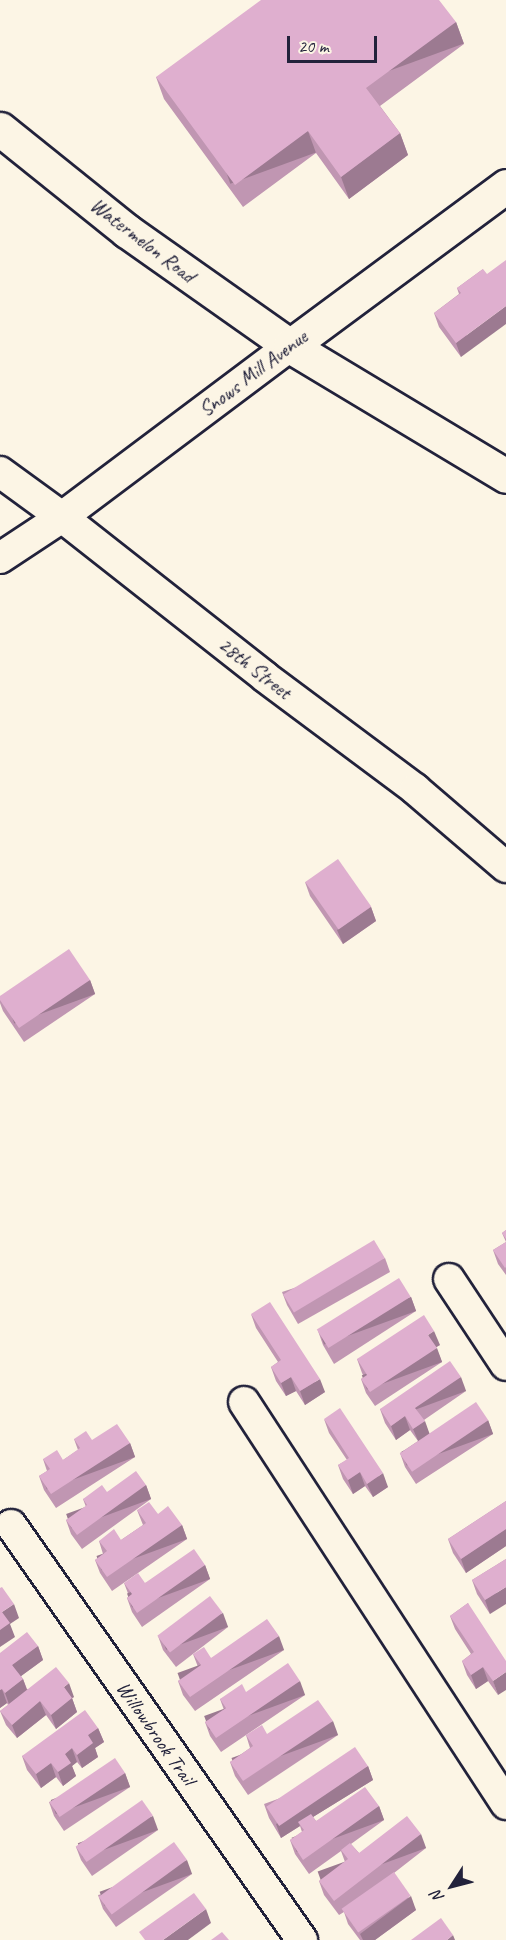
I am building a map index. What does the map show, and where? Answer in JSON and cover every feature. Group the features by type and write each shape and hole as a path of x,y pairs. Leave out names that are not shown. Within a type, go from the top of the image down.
{"main road":[{"name":"Watermelon Road","path":"0,129 127,231 290,346 506,476"},
{"name":"Snows Mill Avenue","path":"290,346 506,186"}],"street":[{"name":"Snows Mill Avenue","path":"0,558 62,517 290,346"},
{"name":"28th Street","path":"0,472 62,517 265,677 415,789 506,867"},
{"path":"449,1279 506,1365"},
{"path":"244,1402 506,1804"},
{"name":"Willowbrook Trail","path":"11,1525 302,1940"}],"building":[{"path":"261,0 439,0 456,22 366,88 400,133 341,177 308,131 235,185 156,77"},
{"path":"506,260 506,306 456,343 434,313 461,293 457,288 483,269 487,274"},
{"path":"338,859 371,907 339,929 305,882"},
{"path":"69,949 90,980 19,1028 0,1000 0,996"},
{"path":"374,1240 385,1258 294,1313 283,1295"},
{"path":"506,1242 506,1267 505,1268 493,1250"},
{"path":"399,1278 411,1297 328,1348 317,1329"},
{"path":"270,1302 320,1379 300,1391 291,1377 281,1383 271,1367 281,1360 251,1314"},
{"path":"424,1315 434,1331 428,1335 437,1348 370,1392 361,1379 367,1375 357,1359"},
{"path":"450,1361 461,1377 415,1408 425,1421 413,1429 405,1416 391,1426 380,1409"},
{"path":"476,1402 488,1420 412,1472 400,1453"},
{"path":"340,1408 383,1473 367,1484 360,1472 348,1480 338,1465 349,1458 324,1419"},
{"path":"117,1424 130,1443 51,1494 39,1476 50,1469 43,1459 57,1450 63,1460 80,1448 74,1439 86,1431 92,1440"},
{"path":"136,1471 146,1485 77,1535 66,1520 87,1505 83,1499 102,1485 107,1492"},
{"path":"506,1501 506,1529 461,1559 448,1539"},
{"path":"149,1502 158,1514 168,1506 182,1525 107,1577 95,1560 107,1551 99,1541 114,1529 121,1540 146,1523 137,1510"},
{"path":"194,1549 205,1565 137,1613 127,1598 132,1594 124,1583 138,1573 145,1583"},
{"path":"506,1559 506,1587 485,1600 472,1580"},
{"path":"2,1587 14,1604 2,1612 10,1623 0,1630 0,1588"},
{"path":"210,1596 223,1613 170,1652 157,1636"},
{"path":"468,1603 506,1661 506,1672 493,1681 483,1667 471,1675 462,1661 474,1652 450,1616"},
{"path":"267,1619 279,1636 190,1697 178,1681 201,1665 193,1654 204,1647 211,1658"},
{"path":"27,1632 38,1646 12,1665 23,1679 5,1693 2,1689 0,1690 0,1653"},
{"path":"288,1663 300,1681 216,1738 205,1722 226,1708 220,1699 242,1684 246,1692"},
{"path":"56,1667 69,1683 64,1687 72,1698 51,1715 40,1701 12,1725 0,1711"},
{"path":"318,1700 333,1721 243,1781 230,1762 253,1746 246,1735 262,1725 267,1734"},
{"path":"85,1710 98,1728 88,1735 93,1743 77,1755 72,1748 65,1754 71,1763 58,1772 51,1763 36,1774 22,1756"},
{"path":"355,1747 368,1766 279,1826 266,1807"},
{"path":"115,1758 125,1773 60,1817 50,1802"},
{"path":"365,1787 379,1806 303,1860 290,1840 304,1830 298,1822 311,1814 316,1821"},
{"path":"142,1800 153,1816 87,1862 76,1846"},
{"path":"407,1816 421,1834 334,1901 319,1881 348,1859 341,1850 350,1843 359,1853"},
{"path":"174,1842 187,1860 112,1914 99,1897"},
{"path":"394,1872 411,1896 358,1932 342,1909"},
{"path":"194,1893 206,1909 163,1940 145,1940 139,1932"},
{"path":"441,1918 453,1935 447,1940 411,1940"},
{"path":"222,1932 229,1940 211,1940"}]}
